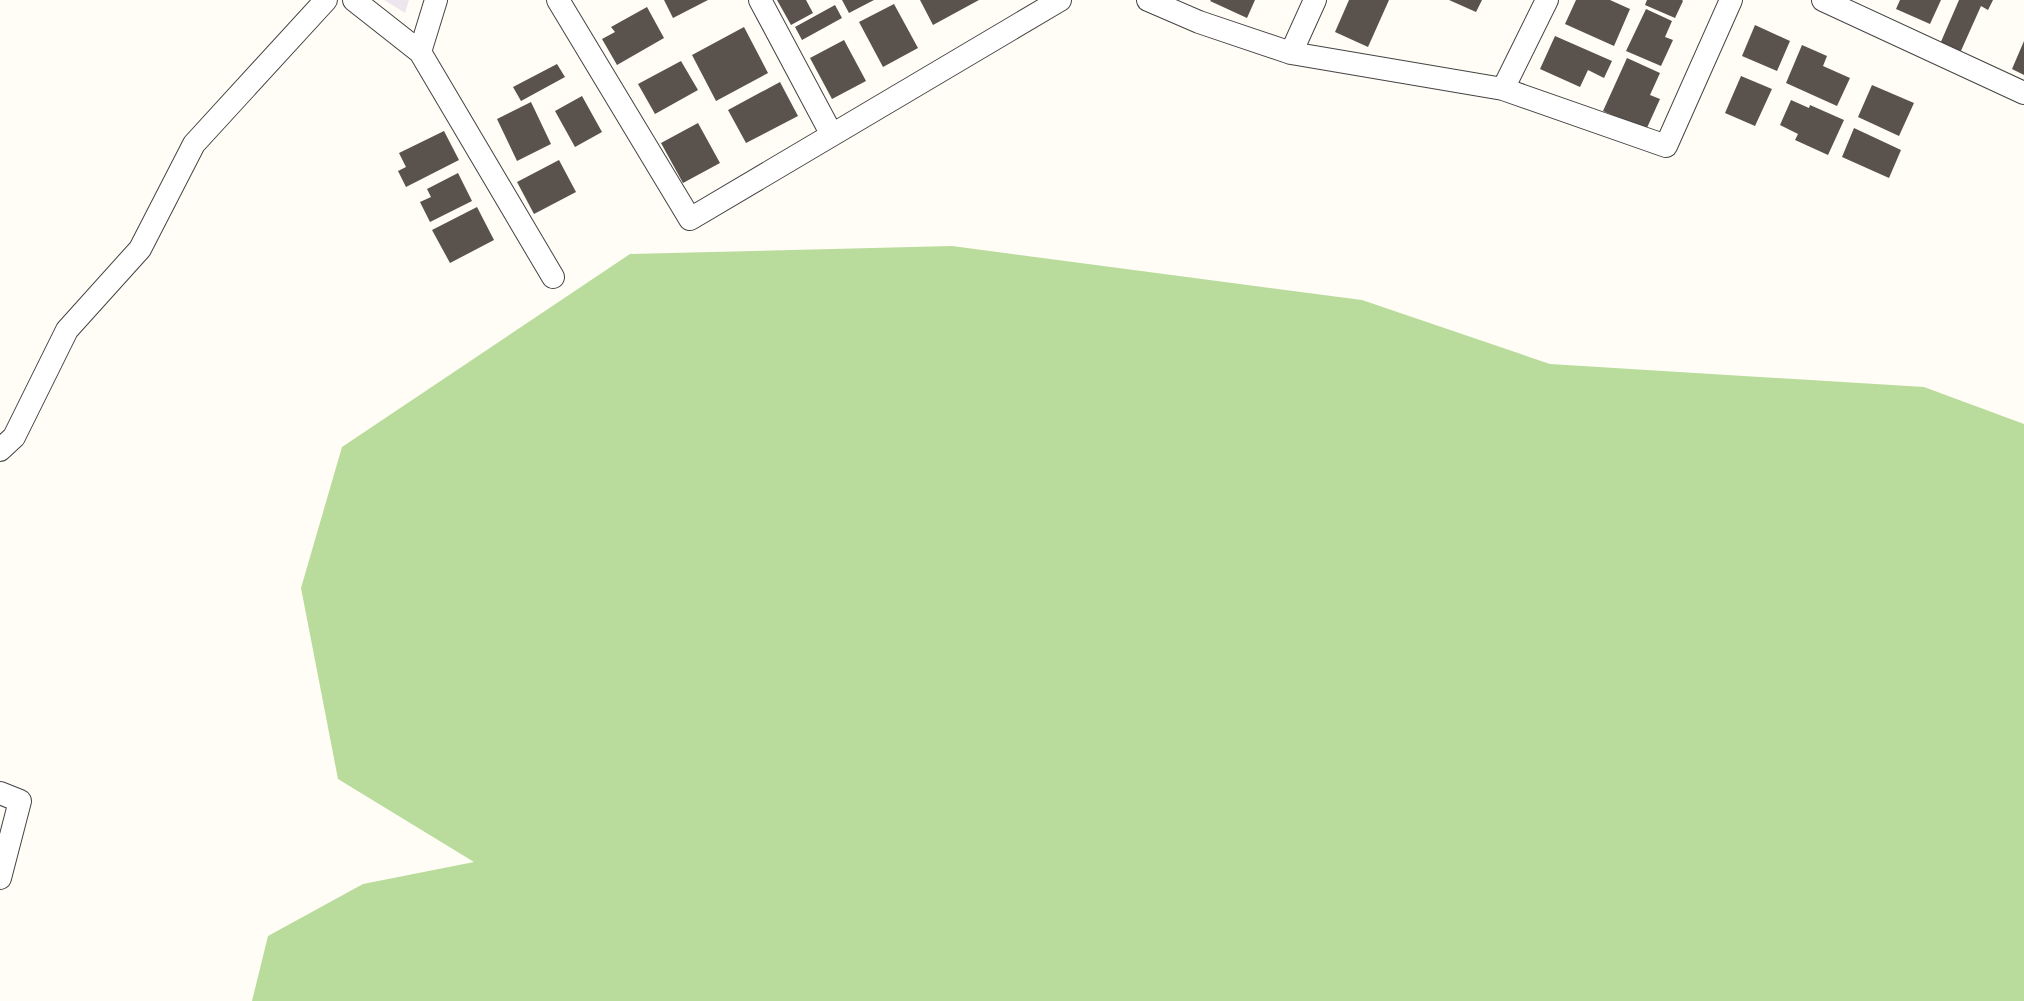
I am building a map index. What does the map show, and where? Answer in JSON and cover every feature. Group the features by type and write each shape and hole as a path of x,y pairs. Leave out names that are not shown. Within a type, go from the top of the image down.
{"street":[{"path":"0,450 14,437 67,330 140,249 194,144 326,0"},
{"path":"354,0 420,52 553,277"},
{"path":"420,52 436,0"},
{"path":"558,0 690,219 1060,0"},
{"path":"760,0 832,135"},
{"path":"1148,0 1199,22 1291,53 1503,90 1666,146 1731,0"},
{"path":"1291,53 1315,0"},
{"path":"1503,90 1547,0"},
{"path":"1823,0 2024,93"},
{"path":"0,793 20,800 0,878"}],"shaded area":[{"path":"384,0 409,0 405,13"}],"green space":[{"path":"952,246 1362,300 1550,364 1924,387 2024,424 2024,1001 252,1001 268,936 363,884 474,862 338,779 301,588 342,447 630,254"}],"building":[{"path":"664,0 708,0 673,18"},
{"path":"777,0 806,0 813,13 791,25"},
{"path":"842,0 874,0 849,13"},
{"path":"920,0 979,0 933,25"},
{"path":"1255,0 1247,18 1210,1"},
{"path":"1349,0 1389,0 1368,47 1335,32"},
{"path":"1449,0 1482,0 1476,12"},
{"path":"1576,0 1610,0 1630,9 1614,46 1565,24"},
{"path":"1647,0 1683,1 1675,18 1645,5"},
{"path":"1900,0 1941,0 1930,24 1896,9"},
{"path":"1959,0 1993,0 1988,10 1981,6 1960,53 1940,44"},
{"path":"894,4 918,48 883,67 859,22"},
{"path":"835,5 842,18 802,40 795,27"},
{"path":"647,7 664,38 617,65 602,39 615,32 611,27"},
{"path":"1646,9 1672,21 1665,37 1673,40 1661,66 1626,51"},
{"path":"1755,25 1790,41 1777,71 1742,56"},
{"path":"744,27 768,73 716,101 692,55"},
{"path":"1555,36 1612,61 1604,78 1588,70 1580,87 1540,69"},
{"path":"844,40 866,81 832,99 810,58"},
{"path":"2024,41 2024,75 2012,69"},
{"path":"1802,45 1827,56 1823,66 1850,78 1837,106 1786,83"},
{"path":"1627,58 1660,73 1650,95 1660,99 1646,130 1603,111"},
{"path":"681,61 698,90 655,114 638,84"},
{"path":"557,64 565,77 521,101 513,87"},
{"path":"1741,76 1772,89 1755,126 1725,113"},
{"path":"780,82 798,116 746,143 728,110"},
{"path":"1872,85 1914,103 1899,136 1858,117"},
{"path":"582,96 602,132 575,147 555,111"},
{"path":"1791,100 1809,108 1810,105 1844,120 1828,155 1795,140 1798,134 1780,125"},
{"path":"531,102 551,144 517,161 497,119"},
{"path":"698,123 720,163 683,183 661,143"},
{"path":"1854,128 1901,150 1889,178 1842,157"},
{"path":"444,131 459,160 406,187 398,171 406,167 399,153"},
{"path":"559,160 576,192 534,214 517,182"},
{"path":"458,173 472,201 430,222 420,202 431,197 427,189"},
{"path":"477,207 494,240 450,263 432,230"}]}
